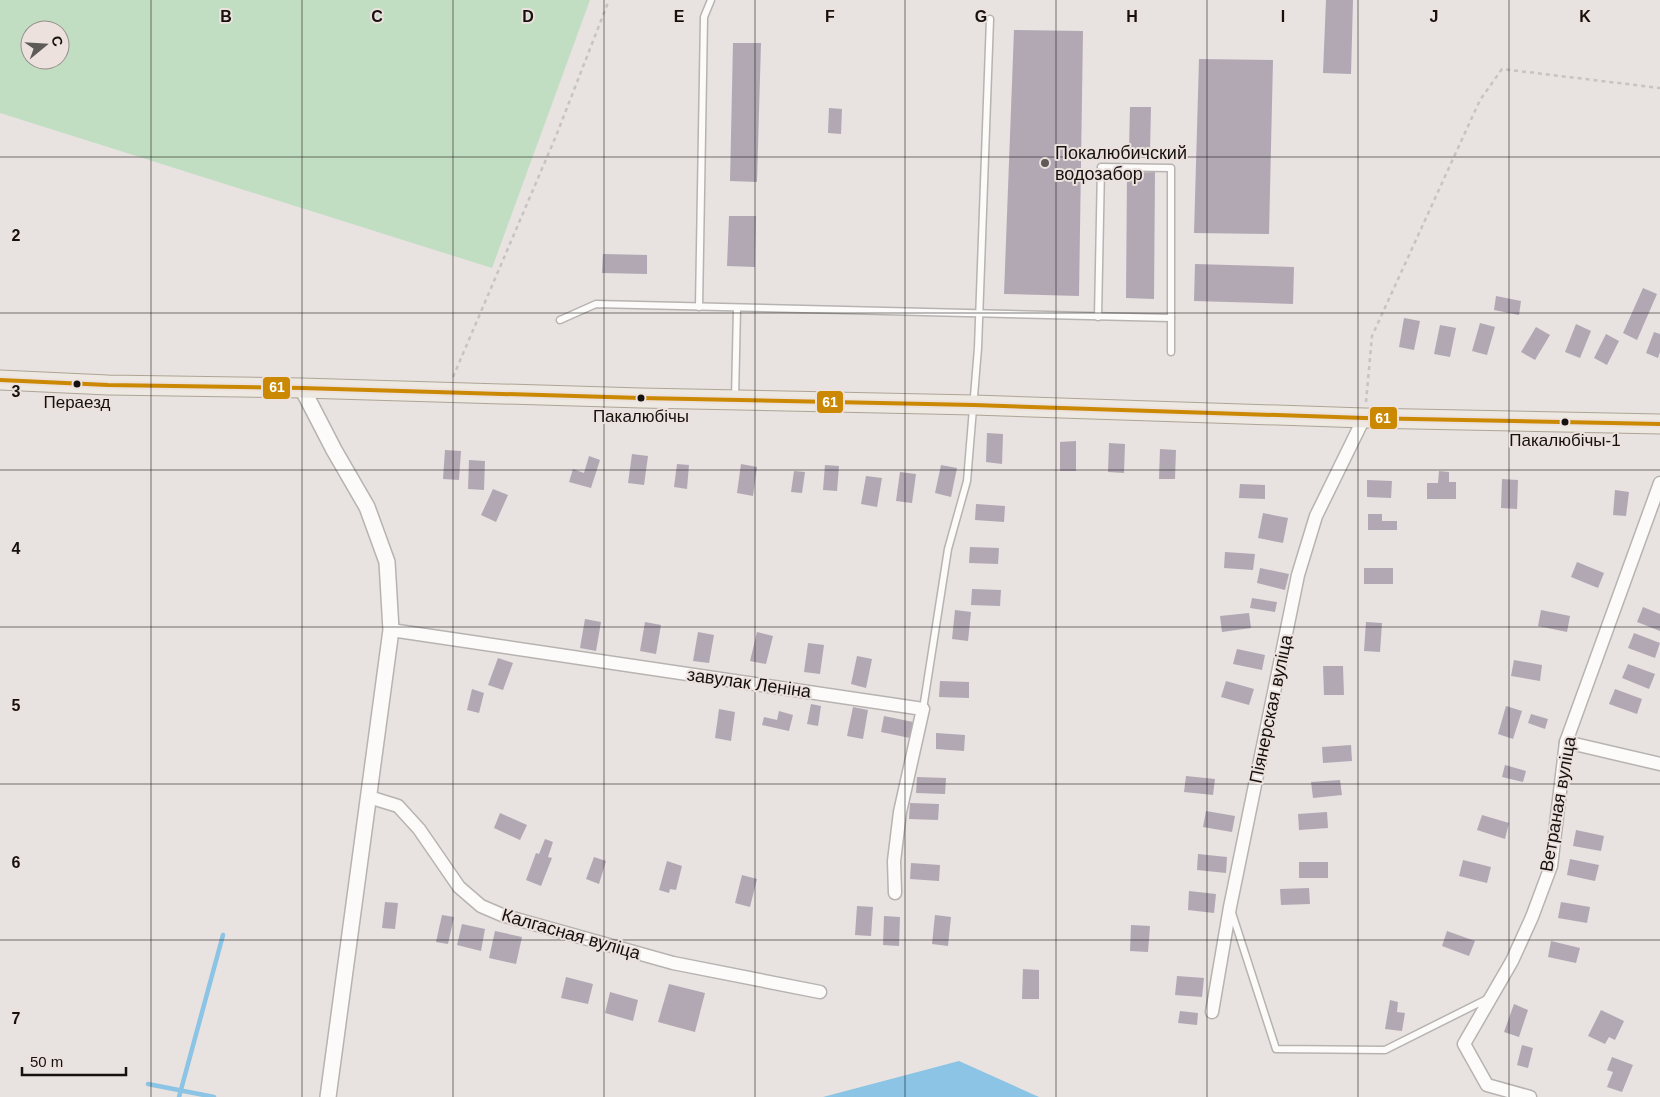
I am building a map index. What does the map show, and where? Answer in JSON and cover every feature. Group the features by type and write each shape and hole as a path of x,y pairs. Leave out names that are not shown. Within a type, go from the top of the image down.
{"main road":[{"path":"0,380 108,385 302,388 974,405 1364,418 1660,424"}],"street":[{"path":"302,388 334,450 367,507 387,562 391,630 328,1097"},
{"name":"Піянерская вуліца","path":"1212,1012 1230,907 1298,575 1316,516 1364,418"},
{"name":"Ветраная вуліца","path":"1530,1097 1487,1085 1464,1044 1512,961 1532,917 1551,866 1566,742 1660,483"},
{"name":"завулак Леніна","path":"391,630 923,709"},
{"path":"895,893 894,862 900,812 923,709"},
{"path":"1566,742 1660,764"},
{"name":"Калгасная вуліца","path":"369,797 398,806 419,829 459,887 481,906 502,915 673,963 820,992"}],"lane":[{"path":"699,307 704,17 711,0"},
{"path":"923,709 948,549 967,481 980,314 990,20"},
{"path":"1098,317 1101,167 1171,168 1171,352"},
{"path":"560,320 596,304 1171,318"},
{"path":"735,400 737,308"},
{"path":"1230,907 1276,1049 1385,1050 1492,997"}],"path":[{"path":"446,392 556,136 609,0"},
{"path":"1364,418 1372,336 1480,100 1502,68 1660,88"}],"green space":[{"path":"0,0 590,0 492,268 0,113"}],"water":[{"path":"959,1061 1039,1097 823,1097"}],"building":[{"path":"1326,0 1353,0 1351,74 1323,73"},
{"name":"Покалюбичский водозабор","path":"1014,30 1083,31 1079,296 1004,294"},
{"path":"733,43 761,43 757,182 730,181"},
{"path":"1199,59 1273,60 1269,234 1194,233"},
{"path":"1130,107 1151,107 1150,152 1129,151"},
{"path":"829,108 842,109 841,134 828,133"},
{"path":"1155,172 1154,299 1126,298 1127,173"},
{"path":"729,216 756,216 755,267 727,266"},
{"path":"603,254 647,255 647,274 602,273"},
{"path":"1195,264 1294,267 1293,304 1194,301"},
{"path":"1643,288 1657,294 1637,340 1623,333"},
{"path":"1496,296 1521,301 1519,315 1494,310"},
{"path":"1404,318 1420,321 1414,350 1399,347"},
{"path":"1480,323 1495,327 1487,355 1472,351"},
{"path":"1576,324 1591,331 1580,358 1565,352"},
{"path":"1440,325 1456,328 1450,357 1434,354"},
{"path":"1536,327 1550,335 1535,360 1521,352"},
{"path":"1654,332 1660,334 1658,358 1646,353"},
{"path":"1606,334 1619,341 1607,365 1594,358"},
{"path":"987,433 1003,434 1002,464 986,462"},
{"path":"1076,441 1076,471 1060,471 1060,442"},
{"path":"1109,443 1125,444 1124,473 1108,472"},
{"path":"1160,449 1176,450 1175,479 1159,479"},
{"path":"445,450 461,451 459,480 443,479"},
{"path":"632,454 648,456 644,485 628,483"},
{"path":"589,456 600,460 591,488 569,482 573,469 584,473"},
{"path":"469,460 485,461 484,490 468,489"},
{"path":"677,464 689,465 687,489 674,487"},
{"path":"741,464 757,467 753,496 737,493"},
{"path":"825,465 839,466 837,491 823,490"},
{"path":"941,465 957,468 951,497 935,493"},
{"path":"794,471 805,472 802,493 791,492"},
{"path":"1439,471 1449,472 1449,482 1456,482 1456,499 1427,499 1427,483 1438,483"},
{"path":"900,472 916,474 912,503 896,501"},
{"path":"866,476 882,478 877,507 861,504"},
{"path":"1502,479 1518,480 1517,509 1501,508"},
{"path":"1367,480 1392,481 1391,498 1367,497"},
{"path":"1240,484 1265,485 1265,499 1239,498"},
{"path":"493,489 508,495 496,522 481,515"},
{"path":"1615,490 1629,492 1626,516 1613,515"},
{"path":"976,504 1005,506 1004,522 975,520"},
{"path":"1263,513 1288,518 1283,543 1258,538"},
{"path":"1368,514 1382,514 1382,521 1397,521 1397,530 1368,530"},
{"path":"970,547 999,548 998,564 969,563"},
{"path":"1225,552 1255,554 1253,570 1224,568"},
{"path":"1577,562 1604,573 1598,588 1571,577"},
{"path":"1260,568 1289,574 1285,590 1257,583"},
{"path":"1364,568 1393,568 1393,584 1364,584"},
{"path":"972,589 1001,590 1000,606 971,605"},
{"path":"1252,598 1277,602 1275,612 1250,608"},
{"path":"1643,607 1660,614 1660,631 1637,622"},
{"path":"955,610 971,612 968,641 952,639"},
{"path":"1541,610 1570,616 1567,632 1538,626"},
{"path":"1249,613 1251,628 1222,632 1220,616"},
{"path":"585,619 601,622 596,651 580,648"},
{"path":"645,622 661,625 656,654 640,651"},
{"path":"1366,622 1382,623 1380,652 1364,651"},
{"path":"698,632 714,635 709,663 693,661"},
{"path":"757,632 773,636 766,664 750,661"},
{"path":"1634,633 1660,643 1655,658 1628,648"},
{"path":"808,643 824,645 820,674 804,672"},
{"path":"1237,649 1265,655 1262,670 1233,664"},
{"path":"857,656 872,659 866,688 851,684"},
{"path":"498,658 513,663 503,690 488,685"},
{"path":"1514,660 1542,665 1540,681 1511,676"},
{"path":"1628,664 1655,674 1649,689 1622,678"},
{"path":"1323,666 1343,666 1344,695 1324,695"},
{"path":"940,681 969,682 969,698 939,697"},
{"path":"1226,681 1254,689 1249,705 1221,697"},
{"path":"472,689 484,693 479,713 467,710"},
{"path":"1615,689 1642,699 1637,714 1609,704"},
{"path":"811,704 821,706 818,726 807,724"},
{"path":"1506,706 1522,711 1513,739 1498,734"},
{"path":"853,707 868,710 863,739 847,736"},
{"path":"719,709 735,712 731,741 715,738"},
{"path":"779,711 793,715 789,731 762,725 764,717 777,720"},
{"path":"1531,714 1548,719 1545,729 1528,723"},
{"path":"884,716 913,722 910,738 881,732"},
{"path":"936,733 965,735 964,751 936,749"},
{"path":"1351,745 1352,761 1323,763 1322,747"},
{"path":"1505,765 1526,771 1523,782 1502,777"},
{"path":"1186,776 1215,779 1213,795 1184,792"},
{"path":"917,777 946,778 945,794 916,793"},
{"path":"1340,780 1342,795 1313,798 1311,782"},
{"path":"910,803 939,804 938,820 909,819"},
{"path":"1206,811 1235,816 1232,832 1203,827"},
{"path":"1327,812 1328,828 1299,830 1298,814"},
{"path":"500,813 527,825 520,840 494,828"},
{"path":"1482,815 1509,823 1505,839 1477,830"},
{"path":"1576,830 1604,836 1601,851 1573,846"},
{"path":"545,839 553,842 548,857 552,858 541,886 526,880 536,853 539,854"},
{"path":"1198,854 1227,857 1226,873 1197,870"},
{"path":"594,857 606,861 599,884 586,879"},
{"path":"1570,859 1599,865 1595,881 1567,875"},
{"path":"1463,860 1491,867 1487,883 1459,876"},
{"path":"667,861 682,866 676,890 670,889 669,893 659,890"},
{"path":"1299,862 1328,862 1328,878 1299,878"},
{"path":"911,863 940,865 939,881 910,879"},
{"path":"742,875 757,879 750,907 735,903"},
{"path":"1309,888 1310,904 1281,905 1280,889"},
{"path":"1189,891 1216,894 1214,913 1188,910"},
{"path":"385,902 398,903 395,929 382,928"},
{"path":"1561,902 1590,907 1587,923 1558,918"},
{"path":"857,906 873,907 871,936 855,935"},
{"path":"442,915 454,917 448,944 436,942"},
{"path":"935,915 951,917 948,946 932,944"},
{"path":"884,916 900,917 899,946 883,945"},
{"path":"462,924 485,929 481,951 457,945"},
{"path":"1131,925 1150,926 1148,952 1130,951"},
{"path":"495,931 522,937 516,964 489,958"},
{"path":"1447,931 1475,941 1469,956 1442,946"},
{"path":"1551,941 1580,948 1576,963 1548,957"},
{"path":"1023,969 1039,970 1039,999 1022,999"},
{"path":"1177,976 1204,978 1202,997 1175,995"},
{"path":"566,977 593,984 588,1004 561,998"},
{"path":"669,984 705,993 695,1032 658,1022"},
{"path":"610,992 638,1000 633,1021 605,1013"},
{"path":"1390,1000 1398,1002 1397,1012 1405,1013 1402,1031 1385,1029"},
{"path":"1514,1004 1528,1010 1519,1037 1504,1032"},
{"path":"1601,1010 1624,1021 1615,1040 1609,1037 1605,1044 1588,1036"},
{"path":"1180,1011 1198,1013 1197,1025 1178,1023"},
{"path":"1522,1045 1533,1048 1528,1068 1517,1065"},
{"path":"1612,1057 1633,1065 1622,1092 1607,1087 1613,1072 1607,1070"}],"waterway":[{"path":"179,1097 223,935"},
{"path":"148,1084 214,1097"}],"transit line":[{"name":"61","path":"0,380 108,385 302,388 974,405 1364,418 1660,424"}],"place":[{"name":"Покалюбичский водозабор","path":"1045,163"},
{"name":"Пераезд","path":"77,384"},
{"name":"Пакалюбічы","path":"641,398"},
{"name":"Пакалюбічы-1","path":"1565,422"}]}
